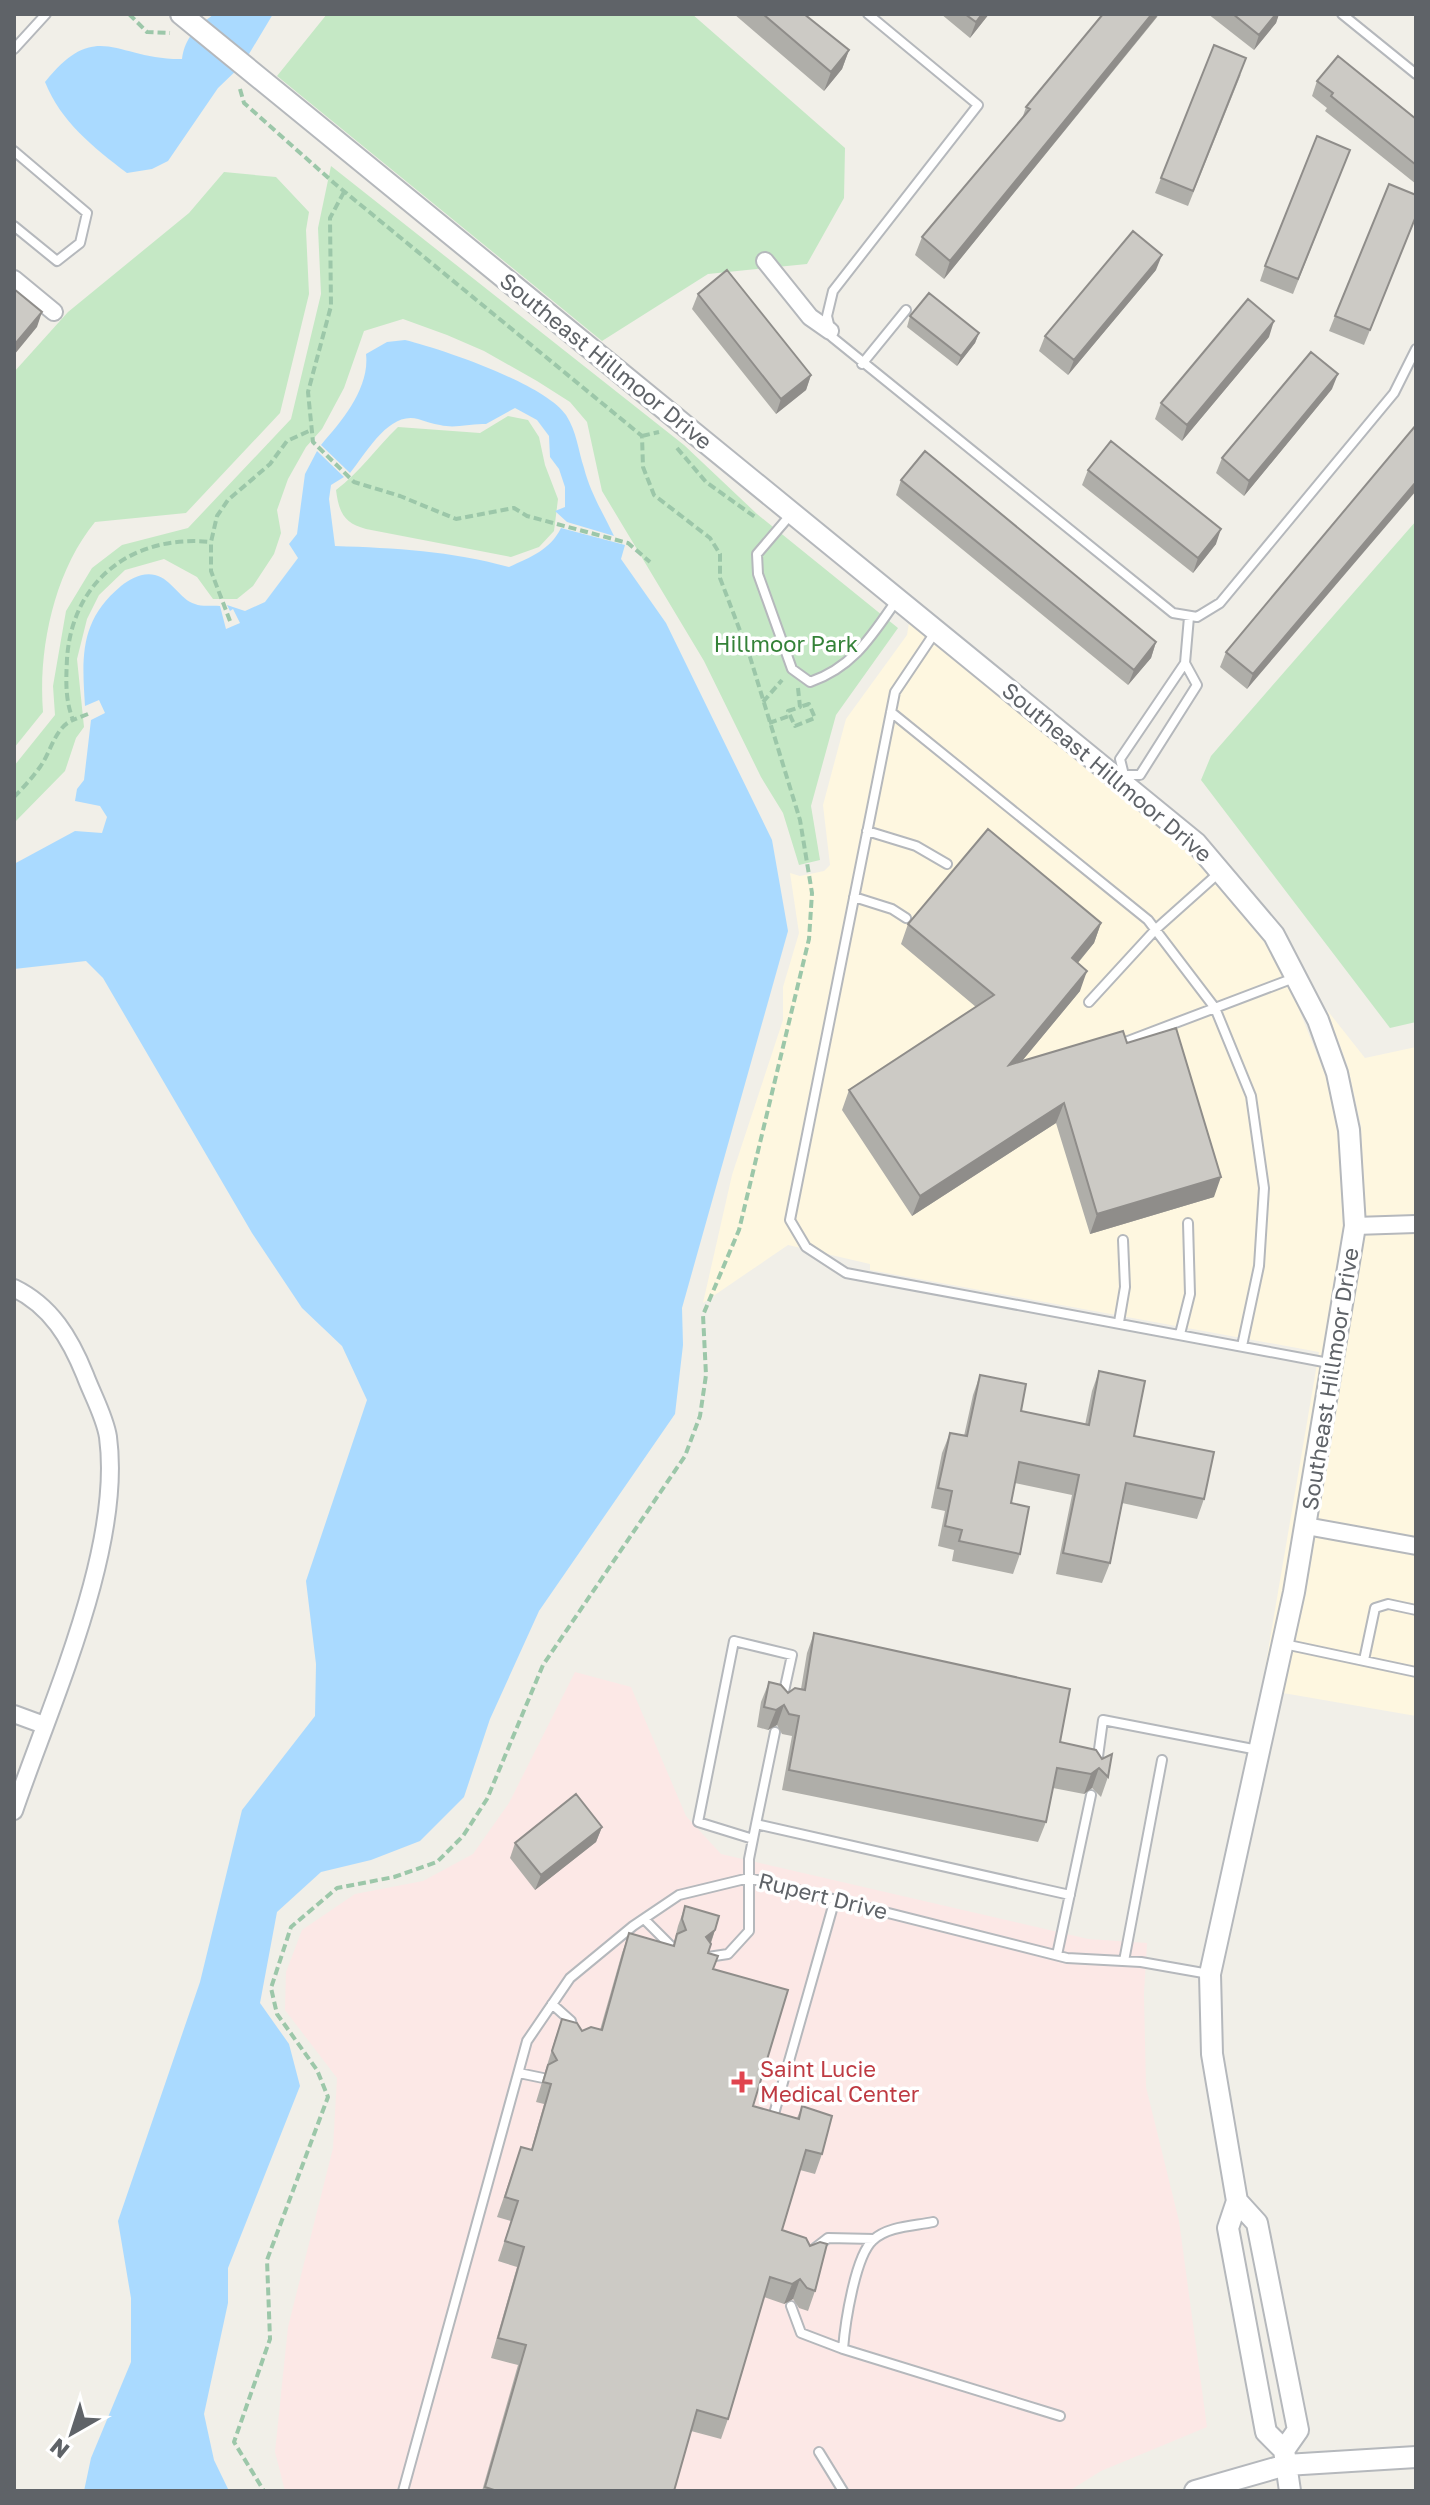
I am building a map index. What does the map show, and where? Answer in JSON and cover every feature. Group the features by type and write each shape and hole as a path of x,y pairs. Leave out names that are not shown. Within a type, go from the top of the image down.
{"street":[{"name":"Southeast Hillmoor Drive","path":"186,25 240,73 1122,778 1222,870 1274,935 1298,976 1337,1073 1349,1130 1355,1226 1306,1526 1210,1974 1212,2054 1237,2201 1228,2228 1266,2432 1285,2458 1290,2491"},
{"path":"765,261 810,317 830,331"},
{"path":"14,279 54,312"},
{"path":"1355,1226 1416,1224"},
{"path":"14,1288 34,1298 70,1338 108,1436 107,1530 14,1811"},
{"path":"1306,1526 1416,1546"},
{"path":"14,1714 44,1725"},
{"name":"Southeast Hillmoor Drive","path":"1237,2201 1257,2223 1298,2430 1285,2458"},
{"path":"1195,2491 1285,2458 1416,2457"}],"lane":[{"path":"14,49 46,14"},
{"path":"868,14 978,105 833,291 827,316 836,343 1173,613 1189,617 1206,613 1220,603 1394,393 1416,349"},
{"path":"1342,14 1416,74"},
{"path":"14,151 87,213 80,243 57,261 14,226"},
{"path":"862,364 906,310"},
{"path":"792,512 757,554 758,574 792,669 810,682 832,674 850,662 898,599"},
{"path":"1185,663 1197,685 1140,775 1122,778 1120,759 1185,663 1189,617"},
{"path":"937,630 895,692 790,1220 806,1247 846,1273 1333,1364"},
{"path":"891,712 1156,929 1215,1008 1251,1096 1264,1188 1259,1266 1242,1346"},
{"path":"867,831 916,846 947,864"},
{"path":"1089,1002 1156,929 1222,870"},
{"path":"854,897 892,909 906,918"},
{"path":"1118,1044 1298,976"},
{"path":"1180,1334 1190,1294 1188,1223"},
{"path":"1119,1322 1125,1287 1123,1240"},
{"path":"1364,1660 1375,1608 1388,1604 1416,1610"},
{"path":"753,1839 698,1822 734,1641 792,1655 781,1706"},
{"path":"1283,1643 1416,1672"},
{"path":"1096,1772 1103,1720 1259,1750"},
{"path":"706,1957 728,1954 749,1931 753,1839 775,1732"},
{"path":"1124,1961 1162,1760"},
{"path":"1057,1955 1091,1795"},
{"path":"756,1824 1070,1895"},
{"name":"Rupert Drive","path":"403,2491 527,2041 570,1978 679,1895 749,1878 1057,1955 1210,1974"},
{"path":"774,2114 835,1899"},
{"path":"644,1919 672,1947"},
{"path":"552,2004 571,2021 577,2045"},
{"path":"519,2073 543,2078"},
{"path":"843,2349 845,2324 865,2253 874,2239 887,2231 933,2222"},
{"path":"805,2260 828,2238 874,2239"},
{"path":"791,2306 801,2333 843,2349 1060,2416"},
{"path":"819,2452 843,2491"}],"path":[{"path":"129,14 147,32 186,25"},
{"path":"240,73 244,103 344,192 642,436 643,467 654,495 710,538 720,554 720,578 750,657 800,820 812,893 811,920 739,1230 703,1315 706,1375 700,1416 685,1456 543,1665 487,1799 463,1836 437,1862 394,1877 337,1888 291,1927 277,1963 271,1988 277,2014 317,2070 328,2097 267,2260 270,2339 234,2442 264,2491"},
{"path":"344,192 330,218 331,306 309,383 309,431 313,442 354,482 400,496 456,519 514,508 551,523 625,542 650,562"},
{"path":"230,621 214,582 211,542 217,516 228,500 270,464 287,441 309,431"},
{"path":"642,436 657,431 666,437"},
{"path":"673,444 706,482 755,517"},
{"path":"76,719 66,695 68,648 81,607 99,578 120,561 159,545 211,542"},
{"path":"800,674 797,696 800,707"},
{"path":"763,702 771,693"},
{"path":"809,704 815,718 795,726 788,711 800,707 809,704"},
{"path":"14,797 50,752 57,733 88,714"},
{"path":"769,723 789,716"}],"shaded area":[{"path":"909,623 1188,852 1264,942 1288,982 1326,1077 1338,1133 1343,1227 1283,1591 1262,1686 1319,1352 870,1270 870,1264 788,1245 703,1303 732,1175 783,1020 783,987 799,933 790,873 800,876 824,871 830,865 823,805 846,719 907,635"},
{"path":"1327,1010 1365,1058 1416,1047 1416,1716 1283,1693 1306,1593 1366,1226 1361,1126 1348,1067"},
{"name":"Saint Lucie Medical Center","path":"575,1672 631,1687 686,1816 721,1854 1088,1939 1147,1943 1144,1994 1146,2087 1179,2221 1207,2427 1101,2471 1069,2491 285,2491 275,2452 288,2327 333,2148 337,2078 285,2010 286,1972 302,1930 355,1894 423,1881 473,1854 509,1803"}],"green space":[{"path":"327,14 692,14 845,148 844,198 807,264 708,274 602,341 277,76"},
{"name":"Hillmoor Park","path":"331,166 684,445 757,514 898,628 836,715 811,806 820,860 799,865 783,813 761,777 704,661 602,491 587,422 570,402 484,351 403,319 364,331 344,388 322,429 306,447 288,479 277,510 281,533 274,554 253,586 237,599 213,599 197,577 164,559 125,570 99,595 87,619 77,659 84,727 76,738 65,771 14,823 14,766 55,715 53,686 66,611 92,568 122,545 188,528 291,419 321,294 318,228"},
{"path":"224,172 276,177 309,212 306,230 309,294 280,413 186,513 95,522 69,564 52,612 43,663 43,712 14,748 14,372 68,312 189,213"},
{"path":"508,416 528,420 539,437 545,465 558,499 554,531 539,547 511,557 366,529 352,524 344,516 336,490 398,427 480,433"},
{"path":"1416,521 1416,1022 1390,1028 1201,780 1211,756"}],"water":[{"path":"214,14 273,14 243,64 218,88 168,161 152,169 127,173 102,153 69,122 45,82 63,62 79,51 94,46 182,59 193,33"},
{"path":"405,340 492,369 555,403 573,428 590,486 614,536 567,522 555,511 565,507 565,487 559,469 550,457 549,436 537,420 515,408 486,424 437,425 407,418 398,421 380,435 350,473 321,445 346,415 359,391 364,379 366,354 387,342"},
{"path":"317,451 344,477 331,485 329,499 335,546 423,551 509,567 546,547 561,528 625,545 621,559 666,623 772,840 788,931 682,1308 683,1345 675,1414 539,1611 490,1719 464,1797 420,1841 371,1860 321,1872 277,1912 260,2003 289,2044 300,2086 228,2268 228,2303 204,2414 214,2460 229,2491 84,2491 91,2458 131,2362 131,2298 118,2221 200,1982 242,1810 315,1716 316,1664 306,1581 367,1400 342,1346 302,1308 252,1233 103,978 86,961 14,969 14,864 75,831 102,833 107,817 100,806 75,801 77,789 84,780 91,720 105,713 99,700 85,706 83,672 90,627 107,599 125,583 150,574 161,577 190,602 220,606 226,629 240,623 233,609 230,611 227,605 245,611 265,602 298,558 289,544 297,534 305,474"}],"building":[{"path":"763,14 804,14 849,50 831,72"},
{"path":"965,14 982,14 976,22"},
{"path":"1103,14 1152,14 950,261 922,237 1030,109 1026,107"},
{"path":"1233,14 1276,14 1259,35"},
{"path":"1214,45 1246,58 1193,191 1161,178"},
{"path":"1338,56 1416,119 1416,165 1317,81"},
{"path":"1317,136 1350,150 1298,279 1265,266"},
{"path":"1389,184 1416,195 1416,216 1370,330 1335,316"},
{"path":"1133,231 1162,255 1074,360 1045,336"},
{"path":"727,270 811,375 781,399 698,294"},
{"path":"14,289 42,312 15,344 14,343"},
{"path":"929,293 979,333 961,356 910,316"},
{"path":"1248,299 1274,321 1187,425 1161,403"},
{"path":"1311,352 1338,374 1249,481 1222,458"},
{"path":"1416,425 1416,482 1253,674 1226,652"},
{"path":"1111,441 1221,529 1198,558 1088,470"},
{"path":"925,451 1156,642 1134,670 901,480"},
{"path":"988,829 1101,923 1072,958 1087,971 1009,1065 1123,1031 1127,1043 1176,1028 1221,1177 1097,1214 1064,1103 920,1196 849,1090 994,995 908,924"},
{"path":"1099,1371 1145,1381 1134,1436 1214,1452 1204,1499 1126,1483 1110,1563 1063,1553 1079,1475 1019,1462 1011,1503 1029,1507 1020,1554 959,1541 962,1530 945,1526 952,1491 938,1488 950,1433 967,1436 980,1375 1026,1384 1021,1411 1089,1425"},
{"path":"814,1633 1070,1689 1060,1742 1096,1750 1102,1759 1112,1754 1108,1777 1099,1768 1091,1774 1057,1768 1046,1822 789,1770 799,1716 789,1714 784,1705 776,1710 764,1707 769,1682 781,1685 788,1693 795,1688 805,1690"},
{"path":"576,1794 602,1827 541,1875 515,1843"},
{"path":"685,1906 719,1916 715,1930 706,1937 711,1944 708,1953 718,1956 713,1969 788,1990 753,2106 799,2119 802,2106 832,2116 822,2154 806,2150 782,2230 806,2238 810,2246 820,2242 827,2244 815,2291 807,2288 800,2279 792,2284 770,2277 728,2419 697,2410 674,2491 497,2491 485,2487 526,2345 498,2338 524,2247 505,2241 518,2201 505,2197 521,2147 532,2150 551,2084 543,2082 548,2065 557,2060 552,2051 562,2019 577,2023 582,2031 591,2027 602,2030 629,1933 674,1946 677,1934 686,1930 682,1919"}],"place":[{"name":"Saint Lucie Medical Center","path":"742,2082"}]}
